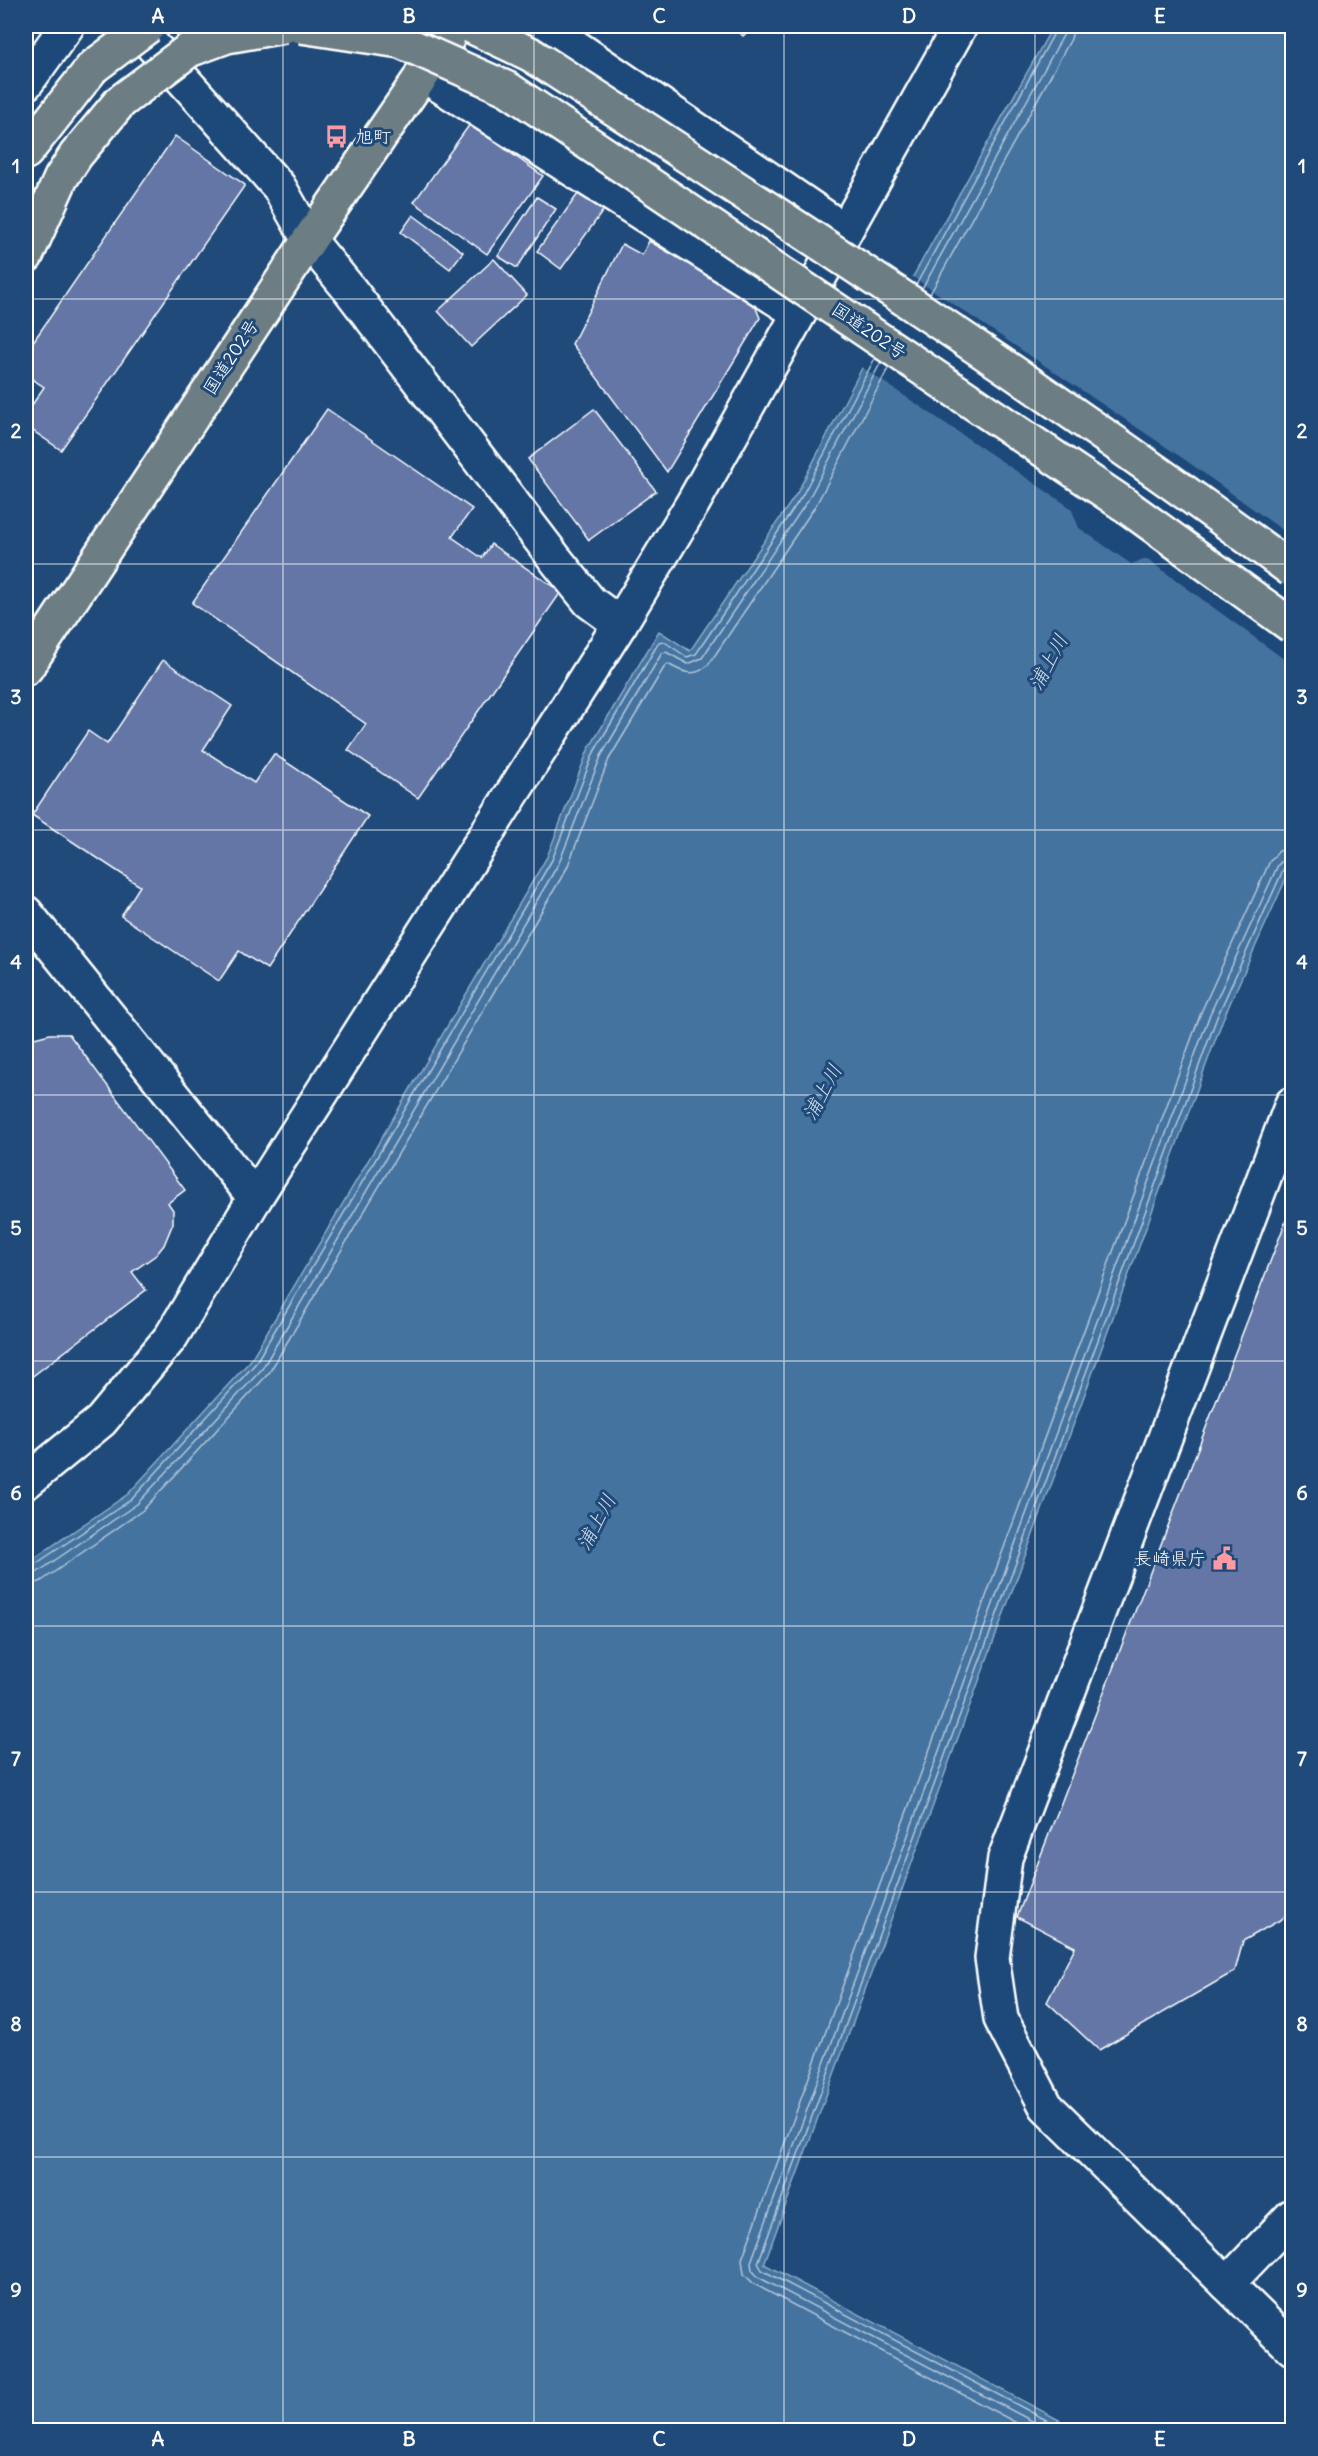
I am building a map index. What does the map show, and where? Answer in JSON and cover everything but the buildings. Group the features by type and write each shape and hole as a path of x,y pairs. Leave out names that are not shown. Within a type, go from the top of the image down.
{"highway":[{"path":"26,152 93,67 148,26"},
{"path":"26,256 62,178 76,155 120,102 189,50 227,36 284,26"},
{"name":"国道202号","path":"301,26 400,41 508,89 1105,492 1293,626"},
{"name":"国道202号","path":"27,658 456,26"},
{"path":"471,26 530,54 904,296 1149,464 1293,570"}],"street":[{"path":"26,83 67,26"},
{"path":"135,26 279,187 309,240 570,577 590,602 620,624"},
{"path":"545,26 845,231"},
{"path":"26,1482 101,1421 171,1337 255,1198 620,624 693,503 960,26"},
{"path":"422,74 799,313"},
{"path":"26,913 255,1198"},
{"path":"1293,1104 1005,1858 992,1958 1000,2019 1046,2106 1293,2348"},
{"path":"1227,2284 1293,2216"}],"water":[{"name":"浦上川","path":"1053,26 1292,26 1292,865 1223,1019 764,2264 1078,2430 26,2430 26,1564 128,1494 250,1361 547,857 588,750 659,631 690,651 797,493 862,368"}],"pier":[{"path":"910,275 1184,459 1292,537 1292,665 1147,559 1131,564 1079,528 1071,508 860,366"}],"place":[{"name":"旭町","path":"337,137"},
{"name":"長崎県庁","path":"1224,1559"}]}
